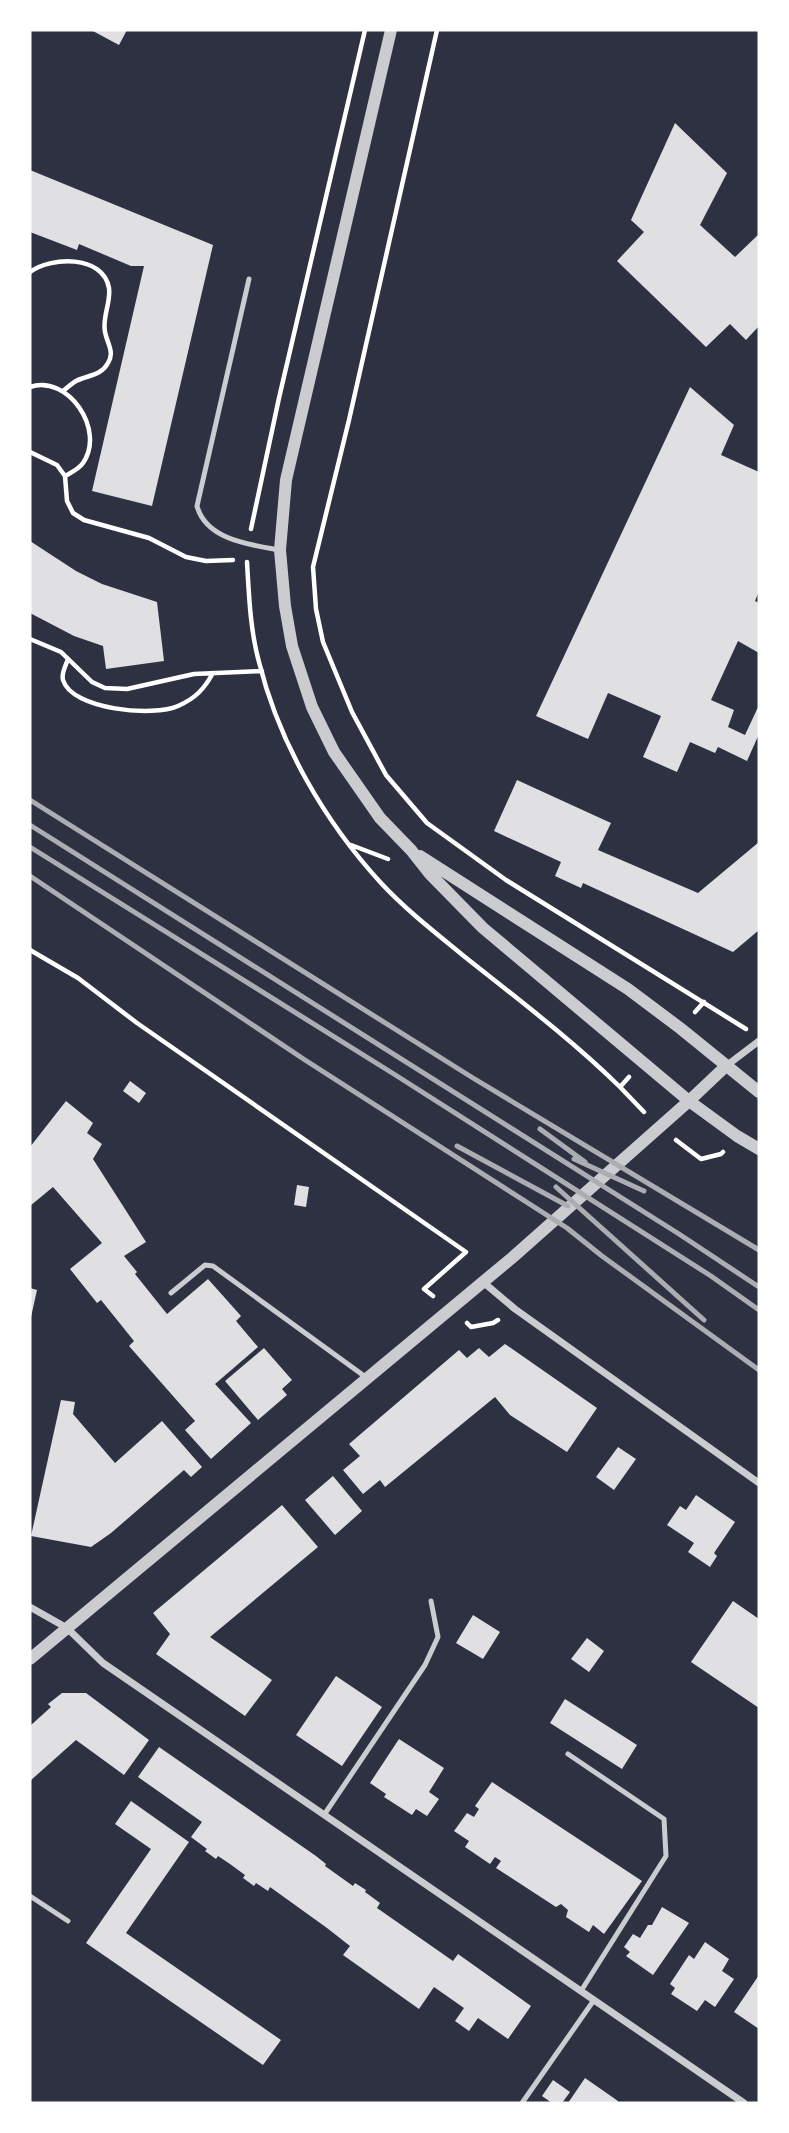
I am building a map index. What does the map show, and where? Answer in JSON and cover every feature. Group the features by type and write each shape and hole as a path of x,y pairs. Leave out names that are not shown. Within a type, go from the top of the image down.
{"street":[{"path":"391,30 286,480 280,550 289,632 312,707 334,752 380,818 483,928 689,1101 759,1149"},
{"path":"411,850 628,989 759,1093"},
{"path":"30,1658 513,1257 726,1066 759,1041"},
{"path":"483,1282 515,1309 759,1483"},
{"path":"30,1607 67,1628 103,1664 744,2103"}],"lane":[{"path":"249,279 197,506 205,520 223,535 248,545 280,550"},
{"path":"171,1293 205,1265 213,1265 367,1378"},
{"path":"324,1815 425,1665 438,1637 431,1601"},
{"path":"568,1754 664,1819 666,1856 581,1991"},
{"path":"30,1896 68,1921"},
{"path":"522,2103 594,2000"}],"path":[{"path":"437,30 313,568 316,609 323,642 352,712 386,775 427,823 506,880 750,1032"},
{"path":"30,272 64,261 78,262 101,274 108,286 105,331 111,347 110,361 102,372 76,381 62,391"},
{"path":"30,380 32,386 52,386 62,391 85,415 90,440 88,452 84,462 65,476"},
{"path":"30,452 57,465 65,476 67,501 73,513 84,520 149,538 186,557 206,561 235,560"},
{"path":"30,639 61,652 92,682 105,688 127,689 194,674 262,671"},
{"path":"68,659 62,673 63,681 70,692 88,702 156,712 195,698 205,688 212,673"},
{"path":"30,950 78,978 149,1031 412,1214"}],"building":[{"path":"91,30 127,30 119,45"},
{"path":"675,123 727,173 700,225 735,257 759,234 759,326 746,340 730,324 706,347 617,261 644,232 631,220"},
{"path":"30,170 213,245 152,506 92,491 144,266 131,266 79,244 77,250 30,232"},
{"path":"690,387 734,425 721,455 759,472 759,591 755,601 759,603 759,653 738,641 711,700 734,710 728,727 745,735 759,705 759,734 747,761 718,747 715,753 690,742 677,772 643,757 661,716 608,693 588,739 536,716"},
{"path":"30,541 76,571 102,584 157,602 164,661 106,669 103,646 74,636 30,613"},
{"path":"517,780 611,823 598,850 698,893 759,842 759,930 733,952 583,883 581,888 555,876 561,862 494,831"},
{"path":"130,1081 146,1093 139,1103 123,1091"},
{"path":"66,1101 93,1123 87,1133 102,1144 93,1159 146,1242 124,1256 137,1272 135,1274 167,1314 208,1279 241,1316 236,1321 258,1347 215,1384 251,1423 211,1459 185,1430 195,1421 129,1346 134,1341 101,1300 97,1303 70,1269 102,1243 53,1187 30,1206 30,1147"},
{"path":"297,1185 309,1187 306,1207 294,1205"},
{"path":"30,1288 37,1290 31,1317 30,1317"},
{"path":"505,1344 597,1408 567,1452 510,1415 495,1397 385,1487 380,1480 363,1494 343,1470 360,1456 349,1444 459,1350 467,1358 479,1348 489,1357"},
{"path":"264,1348 292,1380 282,1389 287,1395 258,1420 225,1381"},
{"path":"61,1400 75,1402 73,1414 115,1463 162,1421 202,1467 191,1477 184,1470 91,1547 31,1536"},
{"path":"618,1447 636,1459 614,1490 596,1477"},
{"path":"333,1476 362,1511 335,1535 305,1500"},
{"path":"696,1495 735,1522 714,1553 717,1556 710,1567 688,1552 694,1543 667,1525 680,1506 686,1510"},
{"path":"282,1505 318,1547 210,1637 272,1680 245,1716 156,1654 170,1634 153,1613"},
{"path":"733,1601 759,1619 759,1708 691,1662"},
{"path":"473,1615 500,1632 483,1659 456,1643"},
{"path":"587,1638 604,1651 589,1672 571,1659"},
{"path":"336,1676 382,1707 342,1766 296,1735"},
{"path":"62,1693 86,1693 149,1740 124,1775 76,1740 30,1781 30,1726 51,1707 48,1704"},
{"path":"565,1699 637,1745 622,1769 550,1723"},
{"path":"399,1739 444,1768 429,1792 439,1799 427,1816 416,1809 412,1815 384,1797 386,1794 370,1783"},
{"path":"159,1747 316,1856 353,1886 355,1883 366,1890 365,1892 380,1903 377,1908 453,1961 458,1954 531,2006 508,2039 478,2018 469,2031 455,2021 464,2008 434,1987 419,2009 343,1955 350,1946 327,1928 270,1887 268,1891 256,1883 254,1886 230,1864 205,1851 207,1849 191,1837 202,1822 138,1777"},
{"path":"492,1782 642,1881 604,1934 593,1925 589,1932 566,1917 568,1910 561,1904 556,1907 496,1868 501,1861 495,1857 490,1864 465,1847 469,1841 454,1831 467,1813 474,1817 479,1809 475,1806"},
{"path":"131,1801 189,1842 126,1933 281,2040 263,2065 86,1943 151,1849 115,1824"},
{"path":"662,1907 689,1923 653,1975 626,1956 630,1952 624,1947 633,1934 640,1938 648,1925 652,1925"},
{"path":"705,1942 729,1959 722,1971 734,1979 715,2007 705,2000 697,2011 671,1994 675,1988 670,1984 689,1955 694,1959"},
{"path":"759,1975 759,2029 734,2012"},
{"path":"585,2078 618,2101 617,2103 568,2103"},
{"path":"553,2080 570,2092 562,2103 552,2103 542,2096"}],"railway":[{"path":"30,800 473,1078 759,1250"},
{"path":"30,825 759,1287"},
{"path":"30,847 397,1076 711,1276 759,1310"},
{"path":"30,876 305,1060 567,1228 759,1370"},
{"path":"540,1129 585,1162"},
{"path":"457,1146 568,1206"},
{"path":"574,1159 644,1191"},
{"path":"556,1187 704,1320"}]}
